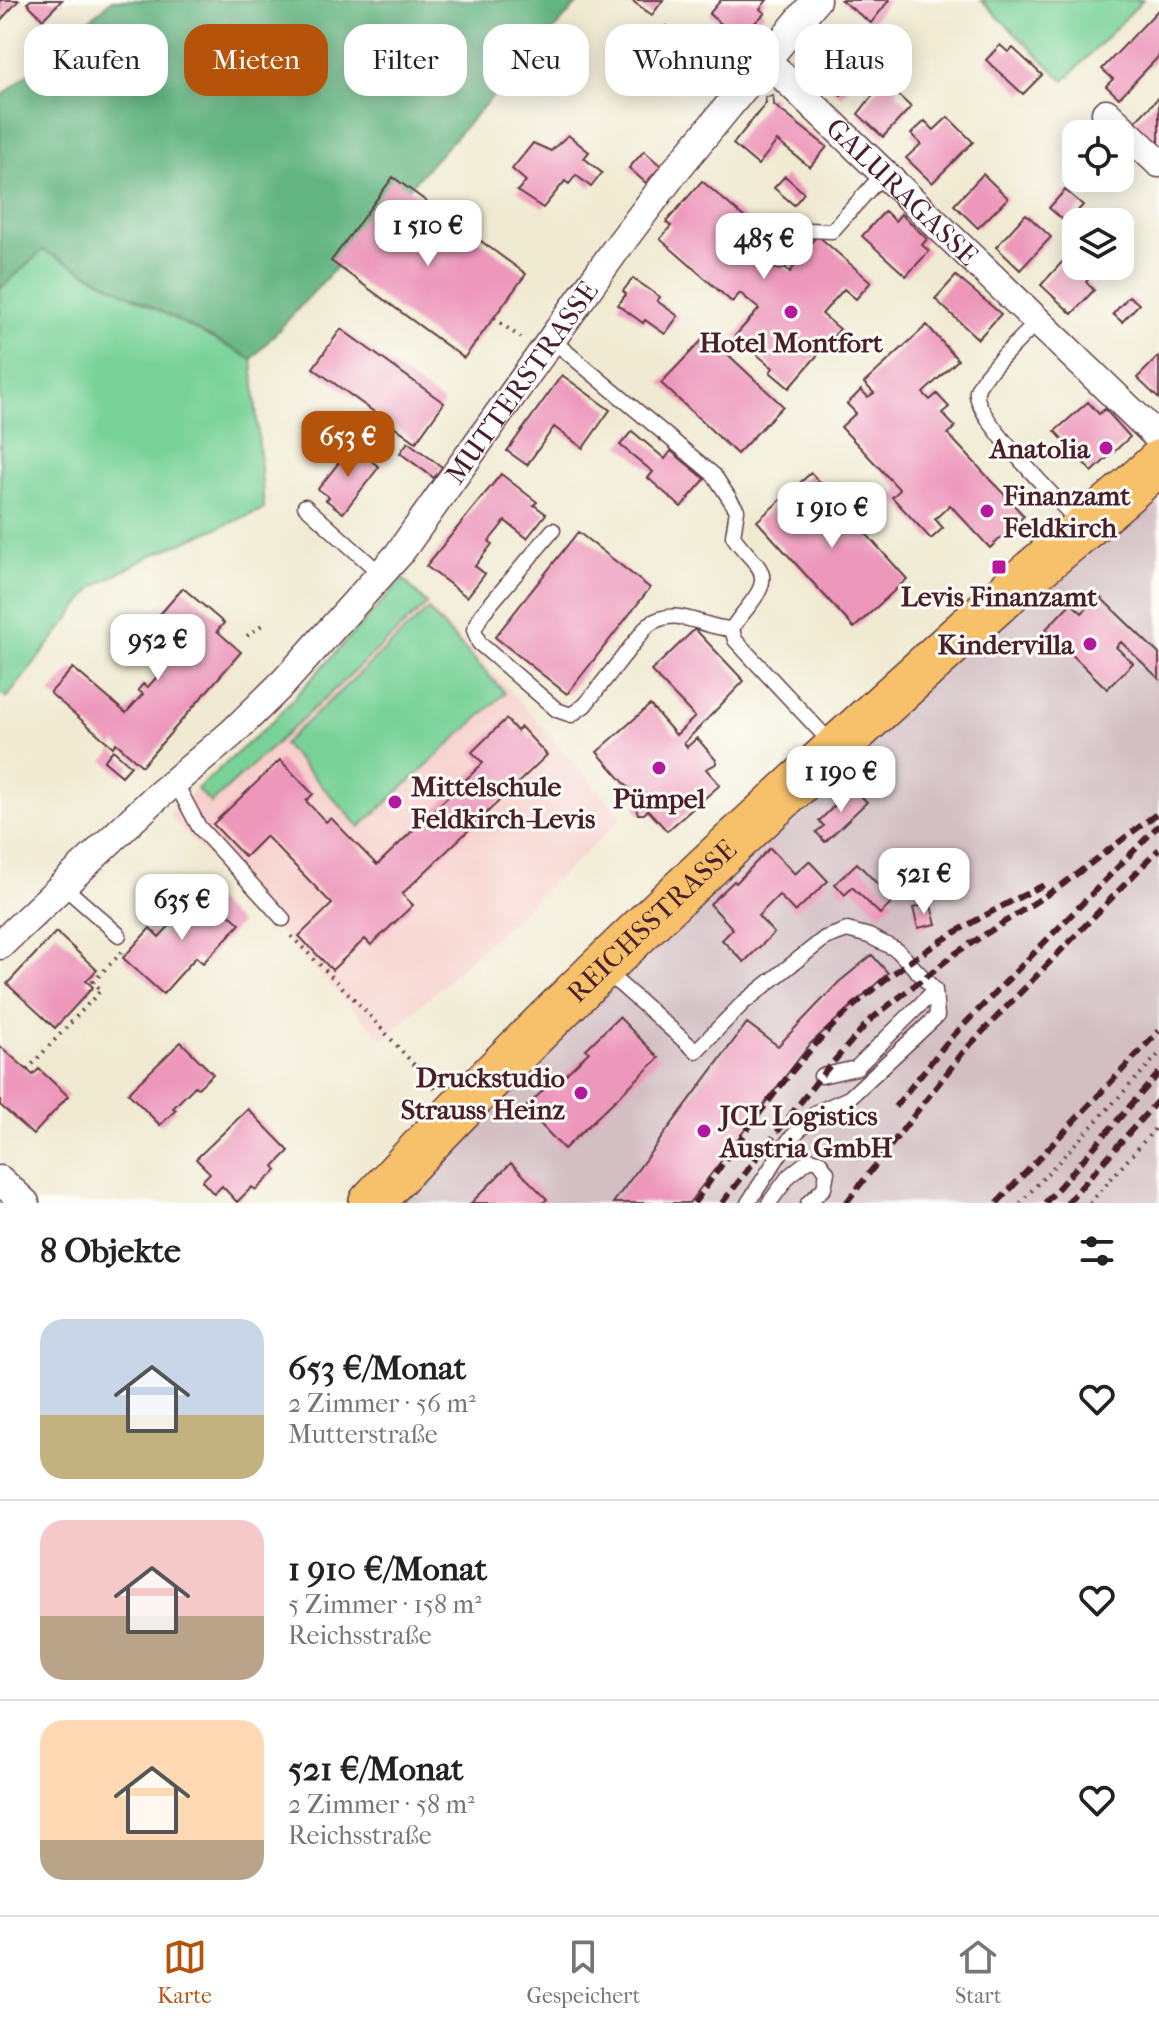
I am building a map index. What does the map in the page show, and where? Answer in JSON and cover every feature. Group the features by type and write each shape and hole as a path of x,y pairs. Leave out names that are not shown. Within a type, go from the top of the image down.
{"main road":[{"name":"REICHSSTRASSE","path":"371,1203 457,1112 602,968 836,748 1159,462"}],"street":[{"name":"MUTTERSTRASSE","path":"779,46 816,0"},
{"name":"GALURAGASSE","path":"779,72 1159,438"},
{"name":"MUTTERSTRASSE","path":"0,945 62,885 232,733 283,683 382,575 675,171 738,96"},
{"path":"1106,113 1159,163"},
{"path":"0,1180 25,1203"}],"lane":[{"path":"780,262 808,230 832,231 884,173"},
{"path":"1038,321 984,379 976,391 978,406 997,433 1085,528"},
{"path":"546,346 714,475 732,499 737,510 733,536 759,567 764,578 761,589 738,616 732,629 735,640 836,748"},
{"path":"305,506 382,575"},
{"path":"553,530 482,614 474,630 479,643 557,710 571,715 585,705 648,625 660,616 680,615 705,625 732,629"},
{"path":"175,782 199,827 283,919"},
{"path":"62,885 119,935"},
{"path":"602,968 696,1051 743,1003 825,938 847,930 869,936 897,950 935,990 937,1016 849,1098 817,1112 789,1140 748,1203"},
{"path":"821,1076 856,1068 935,990"},
{"path":"769,1203 789,1176 810,1159 819,1161 827,1172 824,1188 808,1203"}],"path":[{"path":"494,318 546,346"},
{"path":"247,636 262,625"},
{"path":"283,919 293,941 362,1007 457,1112"},
{"path":"27,1070 101,990 93,982 130,945 119,935"},
{"path":"1020,1203 1159,1054"},
{"path":"1090,1203 1159,1124"}],"shaded area":[{"path":"1159,440 1159,1203 369,1203"},
{"name":"Mittelschule Feldkirch-Levis","path":"403,579 512,693 623,818 383,1040 168,815 273,721"}],"green space":[{"path":"112,0 581,0 559,24 483,24 483,96 493,96 252,359 43,250 0,289 0,98 24,77 24,96 168,96 168,24 85,24"},
{"path":"981,0 1143,0 1064,81"},
{"path":"43,250 252,359 264,509 152,555 94,587 7,698 0,693 0,289"},
{"path":"403,579 427,604 211,803 197,789 273,721"},
{"path":"428,610 505,693 360,827 283,744"}],"building":[{"path":"0,0 19,0 0,21"},
{"path":"31,0 62,0 43,19 27,3"},
{"path":"631,0 663,0 652,15"},
{"path":"721,0 767,0 760,9 765,13 754,24 722,24 709,14"},
{"path":"841,0 889,0 871,23"},
{"path":"1159,9 1159,56 1119,98 1106,86 1113,79 1102,69"},
{"path":"1000,45 1008,52 1013,48 1042,75 1023,94 986,60"},
{"path":"773,96 774,105 827,147 810,167 777,141 758,165 733,144 766,103 765,97"},
{"path":"872,96 899,96 911,107 883,137 858,114"},
{"path":"1159,97 1159,148 1134,123"},
{"path":"948,117 973,142 932,183 906,158 921,144 911,134 925,121 934,130"},
{"path":"568,135 589,152 584,158 602,173 591,187 576,175 569,184 565,181 543,208 517,191 526,181 512,169 533,143 551,151"},
{"path":"644,151 661,166 646,183 629,168"},
{"path":"983,174 1008,198 978,228 954,205"},
{"path":"785,176 804,193 794,205 774,188"},
{"path":"393,177 526,274 464,358 331,261"},
{"path":"702,181 781,249 774,258 790,272 817,235 871,282 856,299 844,289 822,314 840,329 789,388 770,372 773,368 735,336 759,309 740,293 732,302 660,239 671,226 666,222"},
{"path":"1063,192 1083,205 1080,208 1062,208 1062,219 1049,208"},
{"path":"885,211 895,221 901,214 927,239 922,245 929,251 906,276 862,236"},
{"path":"1026,214 1051,237 1020,270 996,247"},
{"path":"1062,262 1062,280 1088,280 1086,282 1094,290 1072,314 1041,285"},
{"path":"956,276 1001,314 978,339 935,299"},
{"path":"633,278 660,297 657,301 678,316 665,334 618,305 626,294 623,291"},
{"path":"1129,296 1139,304 1122,322 1113,314"},
{"path":"927,325 958,360 923,393 930,400 937,394 949,407 942,413 955,427 948,434 1024,516 990,548 950,505 935,519 943,528 931,539 892,497 900,490 841,427 856,413 847,404 861,390 868,397 874,393 864,383"},
{"path":"341,329 444,403 416,442 313,368"},
{"path":"707,335 783,406 737,454 661,383"},
{"path":"1159,356 1159,399 1137,378"},
{"path":"562,375 610,410 583,448 554,427 527,465 507,451"},
{"path":"1088,402 1099,414 1105,409 1130,437 1092,472 1055,431"},
{"path":"632,431 665,459 671,451 705,479 681,507 648,478 653,472 620,445"},
{"path":"408,442 442,467 434,478 400,453"},
{"path":"352,446 379,467 343,513 318,489"},
{"path":"811,473 907,579 854,628 757,521"},
{"path":"501,474 537,502 534,505 546,514 527,538 505,521 475,566 485,574 467,597 426,566"},
{"path":"578,532 650,588 567,694 495,637"},
{"path":"183,588 224,623 217,631 241,652 142,766 116,743 113,747 50,693 73,668 126,713 143,694 138,690 143,684 148,687 167,665 163,661 168,655 172,659 179,652 149,627"},
{"name":"Kindervilla","path":"1099,596 1159,654 1159,679 1121,642 1116,647 1133,663 1107,689 1046,629 1071,603 1082,613"},
{"name":"Pümpel","path":"695,629 744,681 684,743 687,747 697,738 716,760 716,764 706,769 720,785 667,831 648,810 638,814 635,805 640,801 597,752 650,705 676,735 695,717 651,671"},
{"path":"506,719 517,731 521,727 547,755 402,894 413,905 371,945 365,939 332,970 299,936 332,904 266,836 245,857 213,824 280,760 313,794 306,801 326,822 331,818 377,865 483,763 472,752"},
{"path":"113,750 131,766 122,776 104,761"},
{"path":"853,788 867,802 825,842 816,832 824,826 819,821"},
{"path":"770,848 795,874 809,861 828,881 795,912 779,895 758,916 774,933 744,962 722,940 733,929 710,904"},
{"path":"857,863 894,901 880,914 852,887 845,895 835,884"},
{"path":"203,890 240,924 203,963 196,957 163,994 123,958 150,928 159,937"},
{"path":"930,903 936,924 918,928 913,908"},
{"path":"56,932 97,970 86,981 93,987 55,1028 7,984"},
{"name":"JCL Logistics Austria GmbH","path":"872,955 888,973 811,1043 689,1203 613,1203 747,1023 778,1046 839,982"},
{"name":"Druckstudio Strauss Heinz","path":"619,1017 659,1058 564,1149 525,1108 559,1075 562,1078 589,1052 586,1049"},
{"path":"181,1042 213,1074 198,1088 195,1086 160,1125 128,1093"},
{"path":"0,1046 33,1075 39,1069 68,1096 33,1135 0,1105"},
{"path":"248,1109 289,1151 274,1166 277,1170 256,1190 252,1187 237,1202 222,1186 214,1194 202,1181 210,1173 196,1159"},
{"path":"511,1163 547,1199 543,1203 471,1203"}],"railway":[{"path":"722,1203 821,1076 870,1020 956,953 1062,885 1159,812"},
{"path":"895,1107 948,1041 1159,825"},
{"path":"846,1203 964,1051 1159,849"},
{"path":"694,1203 790,1074 849,1010 901,968 957,931 1046,884"},
{"path":"997,1203 1159,1031"},
{"path":"1045,1203 1159,1073"},
{"path":"1067,1203 1159,1099"}],"place":[{"name":"Hotel Montfort","path":"791,312"},
{"name":"Anatolia","path":"1106,448"},
{"name":"Finanzamt Feldkirch","path":"987,511"},
{"name":"Levis Finanzamt","path":"999,567"},
{"name":"Kindervilla","path":"1090,644"},
{"name":"Pümpel","path":"659,768"},
{"name":"Mittelschule Feldkirch-Levis","path":"395,802"},
{"name":"Druckstudio Strauss Heinz","path":"581,1093"},
{"name":"JCL Logistics Austria GmbH","path":"704,1131"}]}
